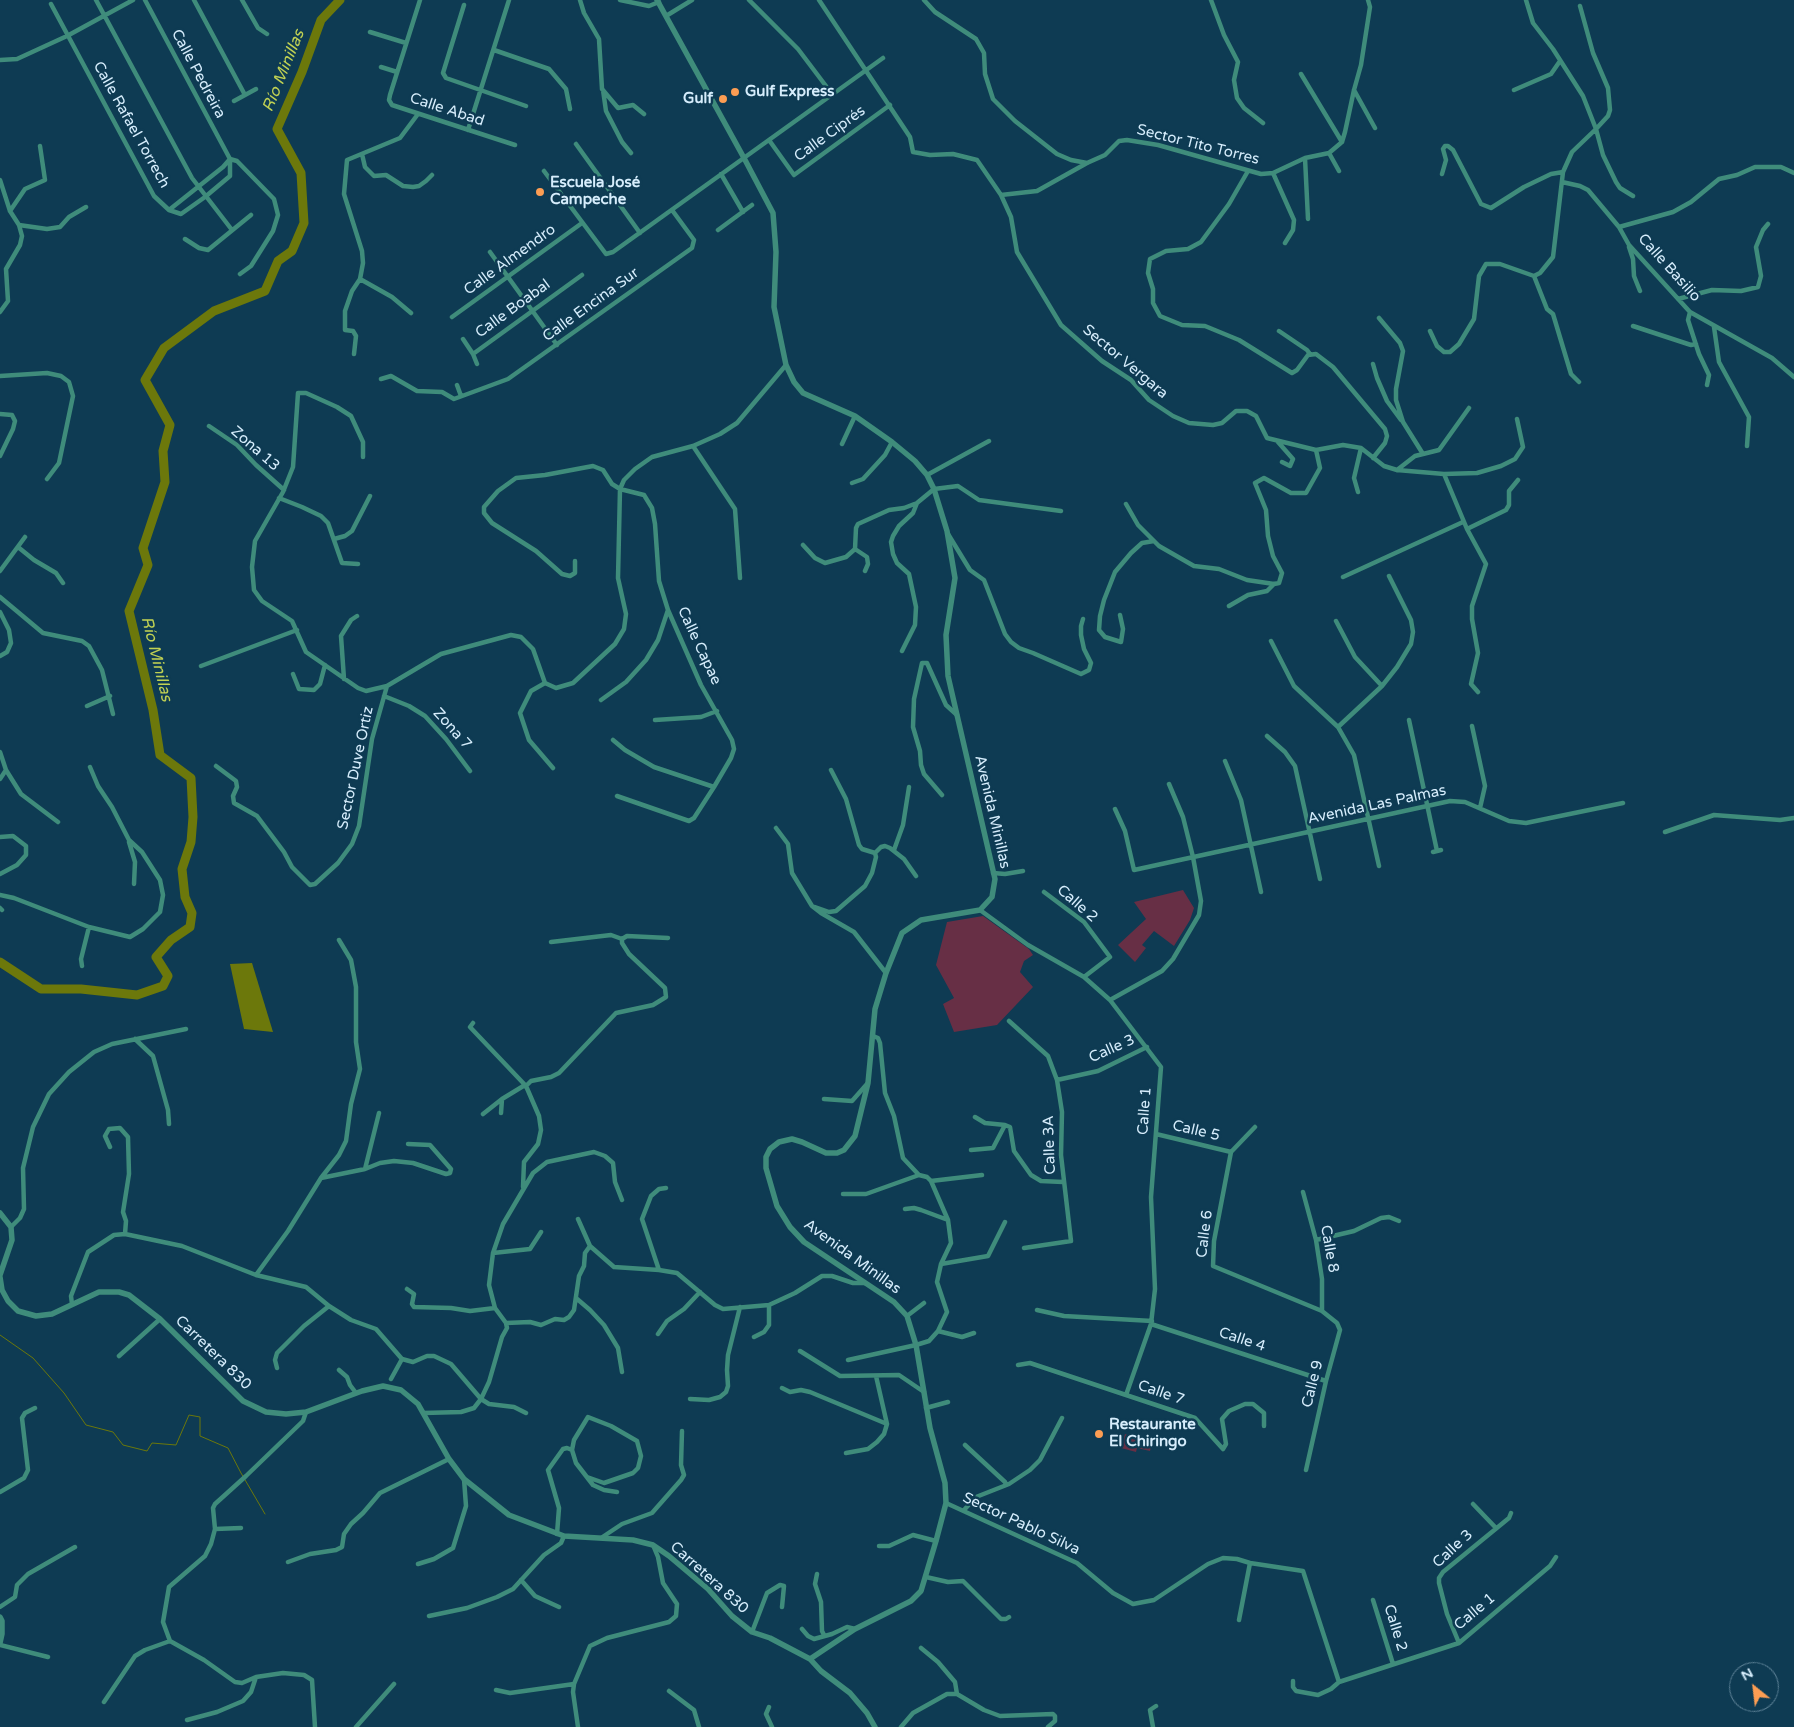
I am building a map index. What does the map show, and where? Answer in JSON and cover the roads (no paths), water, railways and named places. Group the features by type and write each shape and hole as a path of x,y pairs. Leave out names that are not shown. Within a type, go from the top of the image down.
{"street":[{"path":"96,0 198,187 232,230"},
{"path":"0,60 17,59 67,36 133,0"},
{"name":"Calle Pedreira","path":"145,0 230,159"},
{"path":"194,0 245,95"},
{"path":"242,0 258,28 267,34"},
{"name":"Calle Abad","path":"420,0 389,100 392,105 514,145"},
{"path":"468,130 509,0"},
{"path":"580,0 584,13 599,39 602,89 606,112 622,142 631,153"},
{"path":"620,0 649,6 658,1"},
{"path":"666,16 692,0"},
{"path":"748,0 798,49 832,94"},
{"path":"819,0 890,105"},
{"path":"924,0 935,12 976,39 984,53 985,74 993,99 1015,120 1057,154 1071,160 1088,163"},
{"path":"1211,0 1224,34 1238,62 1234,80 1237,98 1244,108 1262,123"},
{"path":"1342,142 1354,90 1362,66 1370,7 1368,0"},
{"path":"1526,0 1533,24 1583,96 1596,129 1603,155 1616,182 1620,188 1633,196"},
{"name":"Avenida Minillas","path":"658,1 773,213 776,252 774,307 786,365 794,382 803,392 855,416 892,442 927,475 934,488 947,531 956,578 946,635 948,676 995,879 992,897 980,910 921,920 902,932 886,973 875,1009 868,1083 855,1136 844,1150 837,1153 826,1153 802,1142 792,1140 779,1142 770,1149 766,1157 766,1168 777,1206 790,1227 804,1242 894,1302 907,1316 916,1346 930,1428 945,1483 946,1503 921,1591 911,1602 855,1629 810,1659"},
{"name":"Calle Rafael Torrech","path":"51,4 154,196 169,210 223,167 230,159"},
{"path":"464,5 443,73 446,78 526,106"},
{"path":"1430,331 1437,346 1444,352 1450,352 1460,344 1474,319 1479,276 1486,264 1500,264 1534,276 1540,273 1553,257 1563,172 1572,152 1608,116 1610,110 1608,88 1593,53 1580,6"},
{"path":"370,32 406,43"},
{"path":"494,50 549,69 566,89 570,109"},
{"path":"544,171 606,254 613,252 883,58"},
{"path":"1514,90 1551,74 1560,61"},
{"path":"381,67 397,72"},
{"path":"1301,74 1342,142"},
{"path":"234,101 256,89"},
{"path":"602,89 618,108 633,105 644,114"},
{"path":"1354,90 1375,128"},
{"name":"Calle Ciprés","path":"769,140 794,175 890,105"},
{"name":"Sector Vergara","path":"890,105 910,137 913,152 930,155 953,154 977,160 1001,196 1011,217 1017,252 1061,325 1073,336 1102,361 1130,380 1149,400 1173,416 1189,423 1213,425 1222,423 1236,411 1247,411 1256,416 1267,438 1277,441 1293,459 1290,466 1282,462"},
{"path":"354,354 356,336 352,331 345,330 345,317 348,300 360,279 363,263 362,250 344,194 347,160 400,138 418,114"},
{"name":"Sector Tito Torres","path":"1001,196 1037,191 1105,155 1119,141 1127,140 1158,145 1261,174 1273,173 1305,158 1329,153 1342,142"},
{"path":"576,144 640,233"},
{"path":"10,211 25,190 45,180 40,146"},
{"path":"1442,174 1446,160 1443,149 1444,146 1448,146 1453,150 1481,204 1491,208 1524,186 1551,174 1563,172"},
{"path":"1329,153 1339,171"},
{"path":"362,154 365,167 374,176 386,175 403,186 418,186 426,182 432,175"},
{"path":"1305,158 1308,219"},
{"path":"169,210 181,214 230,176 230,159 237,161 274,199 278,215 273,231 251,266 240,274"},
{"path":"1619,228 1673,212 1691,202 1719,179 1738,175 1755,166 1781,167 1794,173"},
{"path":"1248,171 1229,204 1201,242 1188,249 1166,251 1150,259 1148,273 1153,290 1154,303 1160,316 1182,325 1205,326 1239,340 1292,373 1297,370 1310,354"},
{"path":"1273,173 1294,220 1293,230 1285,244"},
{"path":"721,174 743,212"},
{"path":"0,180 10,211 19,225 22,236 20,245 6,269 8,301 0,312"},
{"name":"Calle Basilio","path":"1562,182 1588,190 1619,228 1629,245 1690,312 1772,358 1794,377"},
{"path":"718,230 752,206"},
{"path":"19,225 47,229 60,227 69,217 86,207"},
{"name":"Calle Encina Sur","path":"461,396 508,379 692,248 694,240 672,210"},
{"path":"185,239 199,248 208,250 251,216"},
{"name":"Calle Almendro","path":"452,317 582,224"},
{"path":"1678,299 1712,290 1741,291 1758,286 1761,276 1756,247 1763,230 1768,224"},
{"path":"1629,245 1634,259 1634,276 1640,291"},
{"path":"490,252 557,345"},
{"name":"Calle Boabal","path":"463,339 473,354 582,275"},
{"path":"1534,276 1546,309 1553,314 1572,374 1579,382"},
{"path":"360,279 392,297 411,312"},
{"path":"1690,312 1688,320 1708,375 1707,385"},
{"path":"1378,318 1400,343 1403,351 1396,389 1396,400 1403,422"},
{"path":"1633,326 1696,344"},
{"path":"1714,326 1719,362 1749,417 1747,446"},
{"path":"1279,331 1310,354"},
{"path":"473,354 477,364"},
{"path":"1310,354 1316,354 1333,367 1385,429 1387,436 1385,444 1373,458"},
{"path":"1373,364 1387,401 1423,454"},
{"path":"363,457 363,442 351,416 337,407 306,393 298,393 293,467 280,498 255,541 252,567 254,590 262,601 292,622 306,652 344,679 366,691 386,686 441,654 510,635 521,637 533,649 545,683 556,688 573,683 615,644 624,630 626,614 618,578 620,489 624,480 635,468 652,457 692,446 720,434 737,423 786,365"},
{"path":"0,376 47,373 61,376 69,382 73,396 59,464 47,479"},
{"path":"381,379 391,376 417,391 442,392 454,399 461,396 456,385"},
{"path":"1397,470 1415,456 1439,450 1469,408"},
{"path":"0,414 12,415 15,422 0,456"},
{"path":"842,444 855,416"},
{"path":"1277,441 1316,450 1343,446 1361,448 1384,466 1397,470 1444,474 1477,473 1501,466 1515,459 1523,447 1517,419"},
{"name":"Zona 13","path":"209,426 236,445 284,490"},
{"path":"927,475 989,441"},
{"path":"852,483 863,479 885,455 892,442"},
{"path":"692,446 735,509 740,578"},
{"path":"1358,492 1354,478 1361,448"},
{"path":"1229,606 1248,595 1267,591 1274,584 1279,583 1282,574 1273,556 1268,536 1266,510 1255,483 1264,478 1291,493 1306,493 1320,468 1316,450"},
{"path":"575,561 575,572 570,576 562,574 536,551 492,523 484,513 484,507 498,491 516,478 594,466 604,470 612,484 620,489"},
{"path":"1444,474 1463,522 1486,564 1472,606 1472,619 1478,653 1471,684 1478,692"},
{"path":"1467,529 1506,510 1509,505 1509,491 1518,480"},
{"path":"803,545 815,558 825,563 846,557 855,549 856,528 858,524 889,510 904,508 917,503 934,488 958,486 979,500 1061,511"},
{"name":"Calle Capae","path":"617,796 689,821 694,818 714,787 731,758 734,749 732,740 701,685 668,610 659,581 652,505 644,495 620,489"},
{"path":"334,539 345,536 352,531 370,496"},
{"path":"280,498 321,516 328,523 342,563 358,564"},
{"path":"902,651 915,625 916,607 908,574 897,563 893,554 892,542 899,526 913,512 917,503"},
{"path":"1126,504 1138,525 1159,546 1194,566 1219,569 1247,580 1274,584"},
{"path":"1343,577 1463,522"},
{"path":"947,531 970,570 984,580 1005,634 1019,648 1081,674 1089,670 1091,662 1084,649 1081,635 1083,618"},
{"path":"0,571 25,537"},
{"path":"1120,615 1123,629 1121,642 1105,637 1099,630 1100,616 1115,572 1142,543 1154,541"},
{"path":"18,547 34,560 56,573 63,583"},
{"path":"855,549 867,557 866,571"},
{"path":"1338,727 1382,686 1398,667 1411,644 1413,632 1411,620 1390,576"},
{"path":"0,597 43,633 82,642 89,646 102,670 113,714"},
{"path":"601,700 626,682 646,660 658,640 668,610"},
{"path":"0,612 9,630 11,643 7,652 0,656"},
{"path":"344,679 341,636 351,620 357,616"},
{"path":"1336,621 1355,657 1382,686"},
{"path":"201,666 297,630"},
{"path":"1271,641 1294,686 1338,727 1354,755 1379,866"},
{"path":"942,795 924,774 913,727 914,699 922,663 927,663 946,705 957,715"},
{"path":"292,674 299,689 314,690 320,684 325,665"},
{"path":"545,683 531,691 520,713 529,740 553,768"},
{"name":"Sector Duve Ortiz","path":"216,766 236,781 237,787 233,796 234,803 257,816 284,852 292,867 310,885 316,884 338,863 352,844 359,826 372,739 386,686"},
{"path":"87,706 110,696"},
{"name":"Zona 7","path":"384,696 409,706 425,716 446,739 470,771"},
{"path":"655,720 701,717 717,711"},
{"path":"1409,720 1437,851"},
{"path":"1472,726 1485,786 1480,808"},
{"path":"1267,736 1285,752 1295,766 1320,879"},
{"path":"613,740 625,750 654,767 714,787"},
{"path":"0,752 6,770 21,794 58,822"},
{"path":"1225,761 1241,800 1261,892"},
{"path":"90,767 98,786 112,807 129,840 135,862 134,884"},
{"path":"0,778 6,770"},
{"path":"830,770 846,799 859,845 862,849 876,853"},
{"path":"1110,1000 1162,971 1173,959 1198,915 1201,901 1193,857 1183,817 1170,784"},
{"path":"894,850 903,825 910,787"},
{"name":"Avenida Las Palmas","path":"1115,809 1124,831 1134,870 1450,800 1465,802 1509,821 1526,823 1624,803"},
{"path":"1665,832 1714,815 1780,820 1794,818"},
{"path":"776,828 788,844 792,873 812,906 820,913 854,932 886,973"},
{"path":"0,837 13,836 26,846 26,855 17,865 0,874"},
{"path":"0,896 14,898 89,927 130,937 143,929 160,912 163,895 160,880 142,852 129,840"},
{"path":"812,906 829,912 836,911 865,886 872,873 876,853 878,849 885,846 894,850 904,859 916,876"},
{"path":"993,873 1005,874 1023,871"},
{"name":"Calle 2","path":"1044,892 1084,922 1110,957 1084,977"},
{"name":"Calle 1","path":"980,910 1028,945 1084,977 1110,1000 1161,1067 1151,1196 1155,1289 1151,1322 1126,1395"},
{"path":"82,966 81,959 89,927"},
{"path":"551,942 611,936 622,939 627,936 668,938"},
{"path":"483,1114 502,1099 531,1081 551,1077 559,1073 616,1013 654,1005 666,997 665,988 629,954 622,943 622,939"},
{"path":"256,1275 288,1232 321,1178 340,1155 346,1141 350,1104 360,1069 356,1042 356,988 351,960 339,940"},
{"name":"Calle 3A","path":"1009,1021 1048,1056 1057,1080 1062,1112 1061,1155 1070,1241 1024,1248"},
{"path":"473,1023 470,1027 525,1086 539,1116 541,1130 538,1144 524,1162 523,1188"},
{"path":"0,1213 11,1227 20,1218 24,1209 23,1168 33,1127 49,1094 69,1072 94,1052 112,1044 186,1029"},
{"path":"848,1360 916,1346 929,1341 938,1331 947,1312 937,1282 951,1243 948,1220 931,1181 927,1177 919,1175 903,1158 894,1116 885,1093 880,1043 878,1038 873,1036"},
{"path":"135,1039 153,1056 168,1110 169,1124"},
{"name":"Calle 3","path":"1057,1080 1098,1071 1147,1047"},
{"path":"824,1099 852,1101 868,1083"},
{"path":"500,1113 502,1099"},
{"path":"365,1169 380,1113"},
{"path":"975,1117 984,1123 1004,1125 1010,1128 1014,1151 1031,1175 1041,1181 1063,1182"},
{"path":"971,1150 993,1148 1004,1125"},
{"path":"1231,1152 1256,1127"},
{"path":"110,1147 104,1136 109,1129 120,1128 128,1137 129,1174 122,1212 126,1221 124,1234"},
{"name":"Calle 5","path":"1156,1134 1231,1152"},
{"path":"321,1178 394,1161 413,1163 446,1174 450,1173 451,1169 430,1145 408,1144"},
{"path":"423,1413 460,1412 474,1408 489,1382 502,1337 507,1328 506,1323 495,1308 489,1285 493,1253 503,1224 533,1173 548,1162 594,1152 606,1156 613,1163 615,1182 622,1200"},
{"name":"Calle 6","path":"1231,1152 1214,1241 1213,1266 1322,1311"},
{"path":"843,1194 866,1194 919,1175"},
{"path":"931,1181 982,1176"},
{"path":"659,1270 642,1219 651,1196 659,1189 666,1188"},
{"name":"Calle 8","path":"1303,1192 1316,1240 1322,1279 1322,1311"},
{"path":"905,1209 914,1208 948,1220"},
{"path":"1316,1240 1354,1231 1381,1218 1389,1217 1399,1221"},
{"path":"578,1219 590,1246 614,1267 677,1273 715,1305 723,1309 769,1305 795,1293 822,1276 832,1276 853,1283 866,1283"},
{"path":"942,1264 988,1256 1005,1222"},
{"name":"Carretera 830","path":"11,1227 12,1240 0,1276 2,1290 8,1301 18,1311 36,1316 52,1314 99,1292 119,1292 129,1295 160,1319 243,1401 266,1412 286,1414 306,1412 356,1393 383,1386 401,1390 418,1404 449,1459 464,1479 509,1515 564,1536 633,1540 653,1546 669,1556 708,1589 732,1616 752,1632 770,1638 810,1659 821,1671 850,1693 867,1713 875,1727"},
{"path":"493,1253 530,1249 541,1232"},
{"path":"72,1304 72,1296 88,1252 114,1235 124,1234 182,1246 256,1275 306,1288 351,1320 376,1329 402,1359 413,1362 427,1356 434,1356 451,1364 480,1399 489,1404 514,1407 526,1413"},
{"path":"506,1323 530,1322 541,1325 555,1319 564,1320 569,1317 574,1310 579,1276 584,1266 585,1253 590,1246"},
{"path":"407,1288 414,1294 412,1304 414,1307 450,1308 470,1311 495,1308"},
{"path":"658,1334 667,1321 700,1292"},
{"path":"576,1298 604,1325 618,1348 622,1372"},
{"path":"907,1316 924,1303"},
{"path":"754,1337 764,1332 769,1325 769,1305"},
{"path":"276,1368 275,1360 277,1353 304,1326 329,1306"},
{"path":"690,1399 709,1400 726,1392 728,1386 728,1355 740,1307"},
{"name":"Calle 4","path":"1037,1310 1064,1316 1151,1322 1326,1381"},
{"name":"Calle 9","path":"1306,1470 1326,1381 1340,1330 1337,1323 1322,1311"},
{"path":"119,1356 160,1319"},
{"path":"938,1331 962,1337 974,1333"},
{"path":"800,1351 840,1376 899,1375 924,1392"},
{"path":"392,1379 402,1359"},
{"name":"Calle 7","path":"1018,1366 1030,1363 1194,1418 1223,1449 1226,1444 1222,1419 1229,1411 1245,1404 1253,1404 1264,1413 1264,1426"},
{"path":"339,1370 347,1377 356,1393"},
{"path":"846,1453 868,1449 884,1434 887,1424 876,1376"},
{"path":"782,1388 790,1392 801,1390 810,1392 887,1424"},
{"path":"926,1408 948,1402"},
{"path":"0,1492 24,1478 28,1470 22,1418 25,1413 35,1408"},
{"path":"306,1412 302,1421 215,1504 213,1508 214,1529 211,1544 205,1556 169,1587 163,1622 170,1642 204,1660 235,1682 283,1673 304,1675 312,1680 315,1727"},
{"path":"587,1477 604,1483 633,1473 638,1468 641,1456 637,1442 611,1426 588,1417 574,1440 572,1450 576,1463 593,1485 604,1490 617,1492"},
{"path":"964,1510 976,1497 1006,1485 1030,1470 1040,1460 1062,1418"},
{"path":"600,1539 622,1524 652,1513 681,1480 684,1475 681,1465 682,1431"},
{"path":"964,1444 1006,1485"},
{"path":"557,1534 558,1508 548,1470 563,1449 572,1450"},
{"path":"288,1562 310,1554 336,1550 342,1547 344,1534 351,1524 380,1493 449,1459"},
{"path":"418,1564 434,1559 453,1548 466,1506 464,1479"},
{"name":"Sector Pablo Silva","path":"946,1503 1077,1563 1113,1593 1134,1604 1154,1600 1208,1564 1223,1558 1303,1571 1340,1682"},
{"path":"1473,1504 1496,1528"},
{"name":"Calle 3","path":"1459,1642 1448,1614 1439,1578 1443,1572 1509,1518 1511,1513"},
{"path":"214,1529 241,1528"},
{"path":"879,1546 889,1546 913,1535 936,1541"},
{"path":"430,1616 466,1608 513,1589 544,1555 561,1543 564,1536"},
{"path":"578,1727 573,1692 574,1684 590,1646 607,1638 670,1622 676,1616 677,1604 663,1583 658,1558 653,1546"},
{"path":"0,1607 15,1598 17,1585 28,1574 75,1547"},
{"name":"Calle 1","path":"1293,1681 1293,1687 1296,1691 1314,1696 1331,1689 1340,1682 1459,1642 1550,1566 1556,1556"},
{"path":"1239,1620 1250,1563"},
{"path":"817,1574 816,1584 821,1602 822,1631 824,1635"},
{"path":"926,1577 948,1582 963,1581 1001,1619 1009,1617"},
{"path":"521,1580 536,1596 559,1607"},
{"path":"752,1632 767,1593 780,1585 784,1586 782,1607"},
{"name":"Calle 2","path":"1373,1600 1393,1664"},
{"path":"0,1617 2,1627 0,1644 48,1657"},
{"path":"802,1629 808,1636 814,1639 847,1627 855,1629"},
{"path":"104,1702 135,1656 145,1650 170,1642"},
{"path":"921,1648 938,1662 955,1682 957,1694"},
{"path":"187,1720 217,1712 243,1701 251,1692 256,1677"},
{"path":"356,1727 394,1684"},
{"path":"496,1690 510,1693 574,1684"},
{"path":"669,1691 694,1710 699,1727"},
{"path":"901,1727 913,1712 947,1694 957,1694 984,1710 1000,1716 1052,1714 1055,1716 1055,1721 1048,1727"},
{"path":"1153,1727 1150,1710 1156,1706"},
{"path":"769,1707 766,1714 772,1727"}],"waterway":[{"name":"Río Minillas","path":"0,962 41,989 81,989 137,995 163,986 168,976 156,957 171,940 190,927 192,913 185,897 182,869 191,842 193,817 191,778 160,755 153,710 129,611 148,565 143,548 165,482 163,451 170,425 145,380 164,348 214,311 265,291 278,261 292,251 304,223 301,173 277,129 302,72 321,20 340,0"},
{"path":"0,1335 33,1358 64,1393 86,1425 113,1432 123,1445 147,1451 152,1443 176,1445 189,1415 200,1417 200,1436 228,1448 265,1514"}],"place":[{"name":"Gulf Express","path":"735,92"},
{"name":"Gulf","path":"723,99"},
{"name":"Escuela José Campeche","path":"540,192"},
{"name":"Restaurante El Chiringo","path":"1099,1434"}]}
